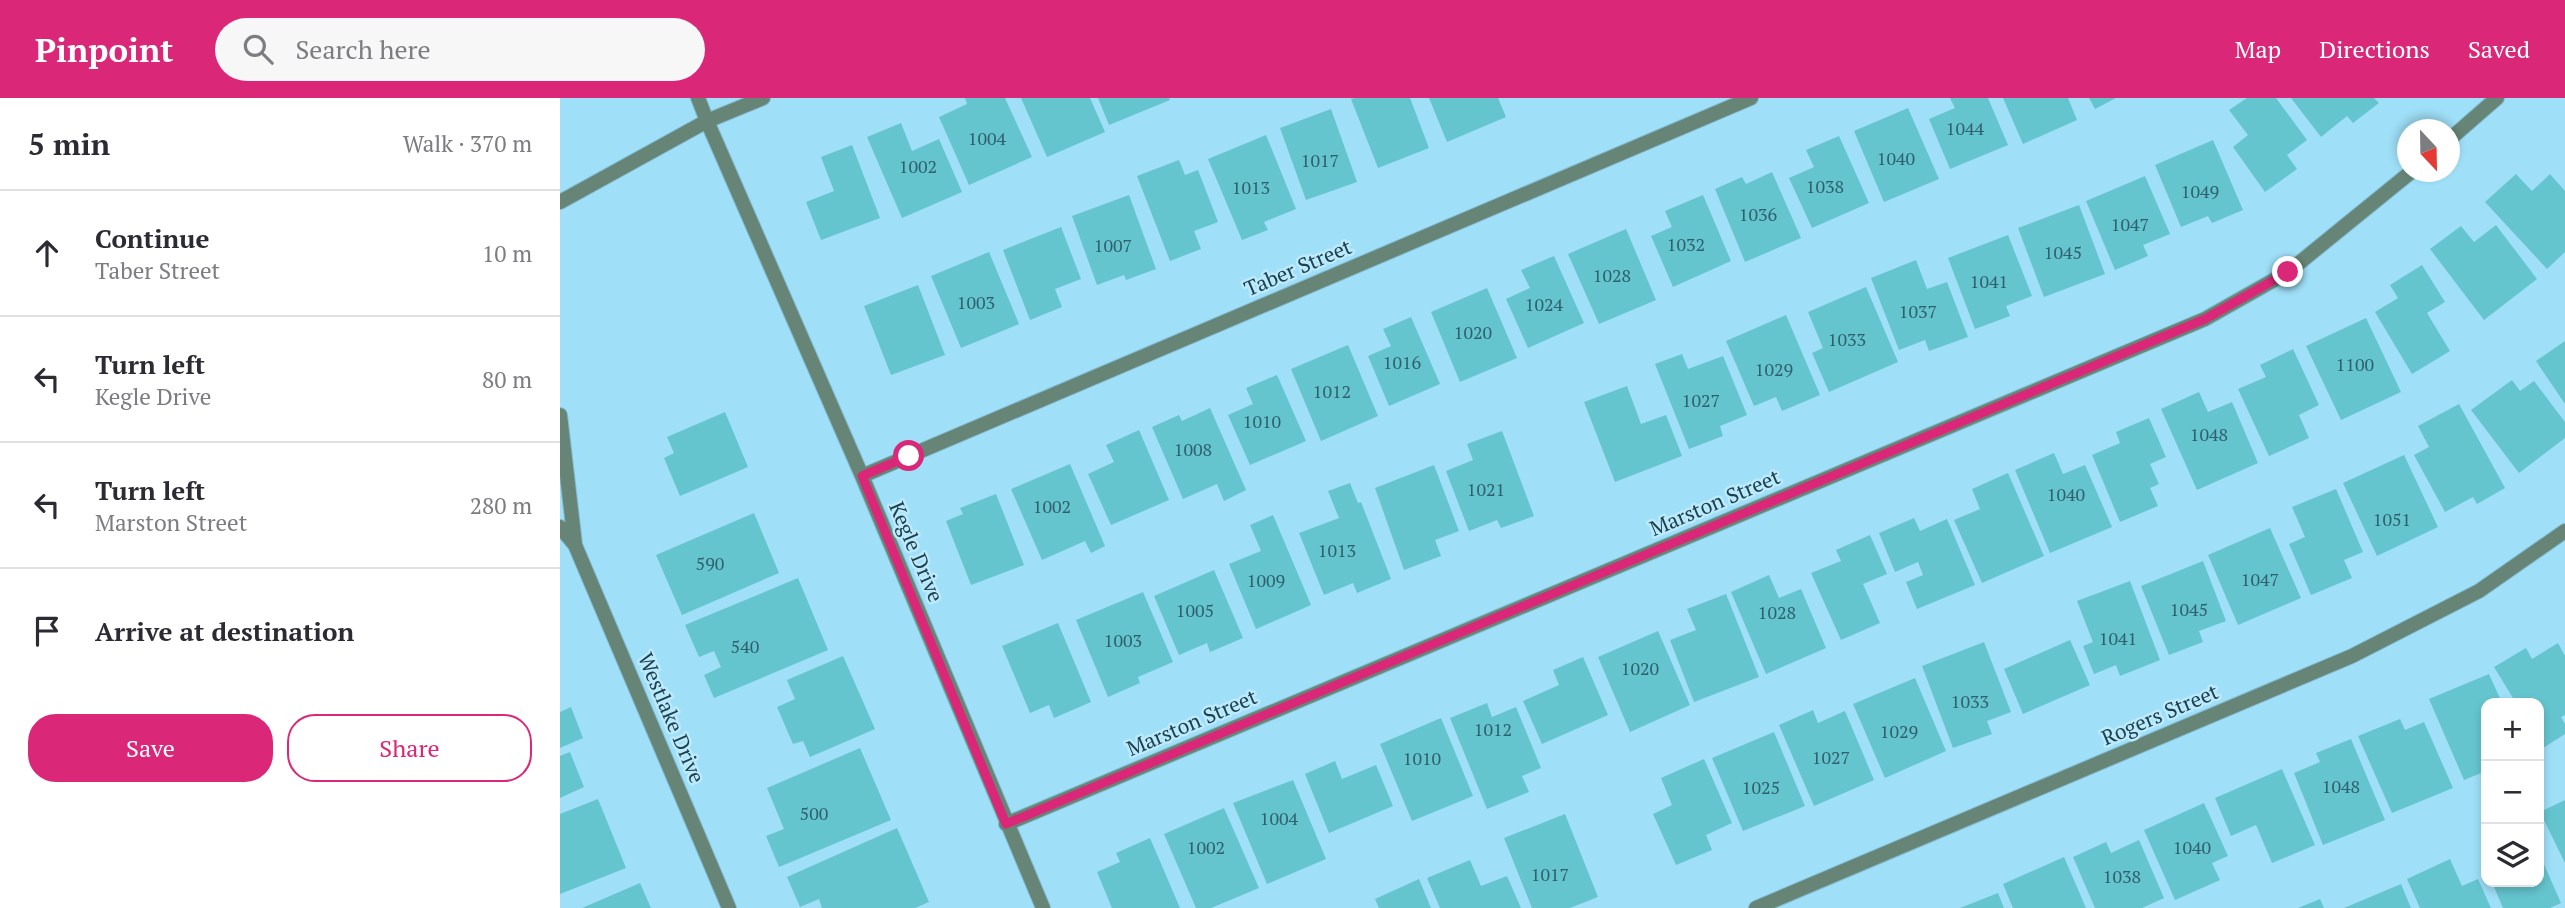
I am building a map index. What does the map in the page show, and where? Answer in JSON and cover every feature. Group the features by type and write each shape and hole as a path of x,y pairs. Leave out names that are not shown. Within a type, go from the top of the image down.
{"street":[{"name":"Kegle Drive","path":"698,98 862,476 1006,824 1044,908"},
{"path":"560,202 707,121 763,98"},
{"name":"Taber Street","path":"862,476 1751,98"},
{"path":"2460,130 2497,98"},
{"name":"Marston Street","path":"1006,824 2205,319 2288,272 2399,182"},
{"name":"Westlake Drive","path":"560,415 575,545 729,908"},
{"name":"Westlake Drive","path":"560,527 575,545"},
{"name":"Rogers Street","path":"1756,908 2352,656 2479,591 2565,531"}],"building":[{"path":"965,98 1005,98 1032,157 969,185 939,117 967,104"},
{"path":"1021,98 1090,98 1105,132 1047,157"},
{"path":"1098,98 1169,98 1170,100 1109,125"},
{"path":"1410,98 1429,148 1378,168 1351,99"},
{"path":"1429,98 1498,98 1506,117 1447,142"},
{"path":"1950,98 1988,98 2008,145 1950,169 1929,119 1955,108"},
{"path":"2003,98 2068,98 2077,120 2023,144"},
{"path":"2089,98 2116,98 2095,109"},
{"path":"2247,98 2276,98 2307,140 2287,155 2297,169 2265,192 2233,147 2248,135 2229,110"},
{"path":"2291,98 2374,98 2379,103 2353,123 2347,116 2321,137"},
{"path":"1908,108 1939,179 1884,202 1854,131"},
{"path":"1331,109 1357,182 1306,200 1280,128"},
{"path":"901,123 912,151 939,139 962,192 902,218 867,137"},
{"path":"1266,135 1296,209 1264,222 1268,230 1242,240 1208,159"},
{"path":"1839,136 1869,203 1812,228 1789,178 1814,167 1806,150"},
{"path":"2213,140 2243,210 2212,223 2208,216 2181,227 2155,165"},
{"path":"852,145 880,218 821,240 806,202 834,191 821,157"},
{"path":"1179,160 1185,175 1198,170 1218,222 1194,231 1201,249 1170,261 1137,176"},
{"path":"1772,172 1801,238 1745,262 1715,189 1742,177 1746,184"},
{"path":"2516,174 2532,191 2550,174 2565,191 2565,252 2547,269 2485,202"},
{"path":"2145,176 2170,234 2143,245 2148,256 2115,270 2086,201"},
{"path":"1129,195 1156,269 1126,280 1124,275 1097,285 1072,216"},
{"path":"1703,195 1731,261 1673,287 1651,236 1672,227 1665,211"},
{"path":"2079,205 2105,274 2044,297 2018,228"},
{"path":"2496,225 2537,279 2484,320 2430,249 2461,226 2474,242"},
{"path":"1061,227 1081,279 1055,289 1062,307 1030,320 1003,250"},
{"path":"1626,229 1656,300 1599,324 1568,254"},
{"path":"2008,235 2032,296 2006,306 2010,316 1975,329 1948,258"},
{"path":"989,252 1019,324 961,348 931,276"},
{"path":"1554,256 1584,323 1528,348 1506,299 1530,288 1521,270"},
{"path":"1916,260 1927,289 1947,282 1968,337 1929,351 1925,340 1899,350 1871,278"},
{"path":"2422,265 2445,302 2427,313 2450,351 2412,374 2375,312 2398,298 2390,285"},
{"path":"918,285 945,355 891,375 864,306"},
{"path":"1866,287 1898,362 1829,392 1812,353 1823,348 1808,312"},
{"path":"1487,288 1517,358 1460,382 1431,312"},
{"path":"1786,315 1820,395 1782,411 1776,397 1754,406 1726,341"},
{"path":"1411,317 1440,384 1389,406 1368,356 1391,346 1383,329"},
{"path":"2366,318 2401,392 2341,420 2306,346"},
{"path":"2565,341 2565,404 2536,361"},
{"path":"1348,345 1378,416 1321,441 1291,369"},
{"path":"2293,349 2319,405 2299,415 2309,438 2269,456 2238,389 2266,377 2260,365"},
{"path":"1682,354 1688,369 1723,356 1747,415 1720,426 1723,436 1689,449 1655,364"},
{"path":"1277,375 1306,441 1250,465 1228,415 1253,404 1246,388"},
{"path":"2512,380 2520,391 2534,381 2565,422 2565,438 2519,473 2471,410"},
{"path":"1627,386 1641,424 1666,415 1682,456 1615,482 1584,402"},
{"path":"2199,392 2208,412 2232,402 2258,463 2197,490 2161,409"},
{"path":"2459,404 2505,488 2477,504 2473,497 2445,512 2414,455 2429,447 2418,426"},
{"path":"1210,408 1246,490 1224,501 1217,484 1183,499 1152,427 1179,415 1182,421"},
{"path":"725,412 748,467 680,496 664,458 674,453 667,437"},
{"path":"2149,418 2166,457 2150,464 2159,484 2150,488 2158,506 2120,522 2092,455 2120,443 2116,432"},
{"path":"1139,430 1169,500 1111,525 1088,474 1114,462 1106,445"},
{"path":"1502,431 1534,516 1501,528 1497,520 1469,531 1446,471 1473,460 1467,444"},
{"path":"2054,453 2063,474 2085,465 2112,527 2050,553 2015,470"},
{"path":"2404,455 2438,527 2377,556 2343,483"},
{"path":"1070,464 1105,546 1091,553 1085,541 1042,560 1011,489"},
{"path":"1434,465 1459,531 1435,540 1441,556 1404,570 1375,488"},
{"path":"2008,473 2044,556 1982,583 1954,520 1980,509 1972,489"},
{"path":"1350,483 1358,503 1361,502 1391,579 1357,593 1353,583 1324,595 1299,533 1339,518 1328,491"},
{"path":"2336,489 2363,552 2344,560 2352,578 2311,595 2289,544 2305,537 2292,507"},
{"path":"996,494 1024,565 971,585 946,521 963,514 960,508"},
{"path":"754,513 779,573 682,615 656,555"},
{"path":"1273,515 1311,605 1256,629 1229,564 1261,551 1250,525"},
{"path":"1914,518 1920,531 1947,519 1975,585 1917,609 1906,582 1923,575 1918,562 1895,572 1879,533"},
{"path":"2270,528 2301,598 2238,625 2208,555"},
{"path":"1870,535 1887,574 1863,584 1880,623 1841,640 1811,573 1841,561 1836,550"},
{"path":"2203,561 2226,621 2199,631 2203,642 2169,655 2141,586"},
{"path":"1214,570 1243,638 1210,652 1207,643 1179,655 1154,596"},
{"path":"1769,575 1779,598 1801,589 1826,648 1766,674 1731,592"},
{"path":"798,578 828,650 714,698 704,675 721,667 714,651 699,657 685,625"},
{"path":"2130,581 2160,660 2120,676 2116,665 2094,674 2083,646 2093,642 2077,601"},
{"path":"1143,592 1173,662 1138,677 1140,683 1108,697 1076,620"},
{"path":"1726,594 1759,677 1694,702 1670,640 1696,630 1687,609"},
{"path":"1058,623 1091,702 1054,718 1049,705 1030,713 1002,646"},
{"path":"1658,631 1690,705 1630,732 1598,657"},
{"path":"2070,640 2090,685 2023,714 2004,669"},
{"path":"1984,642 2011,712 1987,721 1992,734 1953,748 1922,666"},
{"path":"2558,643 2565,656 2565,715 2561,717 2565,724 2565,734 2544,747 2544,698 2513,698 2494,667 2526,648 2532,659"},
{"path":"843,656 875,729 810,757 803,741 793,744 777,707 795,699 787,680"},
{"path":"1583,657 1608,715 1542,744 1523,701 1559,685 1553,670"},
{"path":"2489,674 2500,698 2481,698 2481,773 2464,780 2429,699"},
{"path":"1915,678 1946,751 1885,778 1853,704"},
{"path":"1487,703 1492,717 1516,707 1541,768 1522,776 1529,792 1487,809 1450,718"},
{"path":"571,707 583,738 560,748 560,712"},
{"path":"1813,710 1818,723 1845,711 1874,780 1814,806 1779,725"},
{"path":"1441,718 1473,796 1412,821 1380,744"},
{"path":"2400,719 2405,730 2424,722 2453,788 2392,813 2358,736"},
{"path":"1774,732 1805,806 1743,831 1712,758"},
{"path":"2351,739 2385,820 2323,845 2294,773 2320,762 2316,753"},
{"path":"860,748 891,820 779,867 766,836 784,829 767,788"},
{"path":"570,752 584,787 560,798 560,756"},
{"path":"1704,759 1732,823 1706,835 1712,850 1676,865 1653,814 1672,805 1661,778"},
{"path":"1335,761 1342,779 1376,765 1393,806 1329,833 1305,774"},
{"path":"2282,769 2315,845 2272,863 2256,825 2231,836 2215,798"},
{"path":"1293,780 1326,859 1267,884 1233,803"},
{"path":"598,799 626,868 560,894 560,814"},
{"path":"2565,800 2565,863 2544,820 2544,810"},
{"path":"2204,803 2228,856 2212,863 2220,880 2175,900 2144,830"},
{"path":"1224,808 1259,888 1211,908 1196,908 1164,834"},
{"path":"1565,814 1598,897 1570,908 1532,908 1504,838"},
{"path":"897,828 929,902 915,908 822,908 819,899 800,907 787,877"},
{"path":"1150,838 1180,908 1112,908 1097,872 1120,862 1116,853"},
{"path":"2139,840 2164,898 2142,908 2095,908 2073,857 2106,842 2111,853"},
{"path":"2064,857 2086,908 2013,908 2003,884"},
{"path":"2450,859 2462,886 2478,879 2491,908 2420,908 2407,879"},
{"path":"1470,860 1481,886 1507,876 1521,908 1440,908 1427,878"},
{"path":"2544,864 2561,903 2550,908 2503,908 2494,887 2544,887"},
{"path":"1419,879 1431,908 1379,908 1375,899"},
{"path":"640,883 651,908 582,908"},
{"path":"2401,884 2411,908 2344,908"},
{"path":"1998,893 2004,908 1960,908"},
{"path":"2320,899 2324,908 2298,908"}],"route":[{"path":"909,456 862,476 1006,824 2205,319 2288,272"}]}
